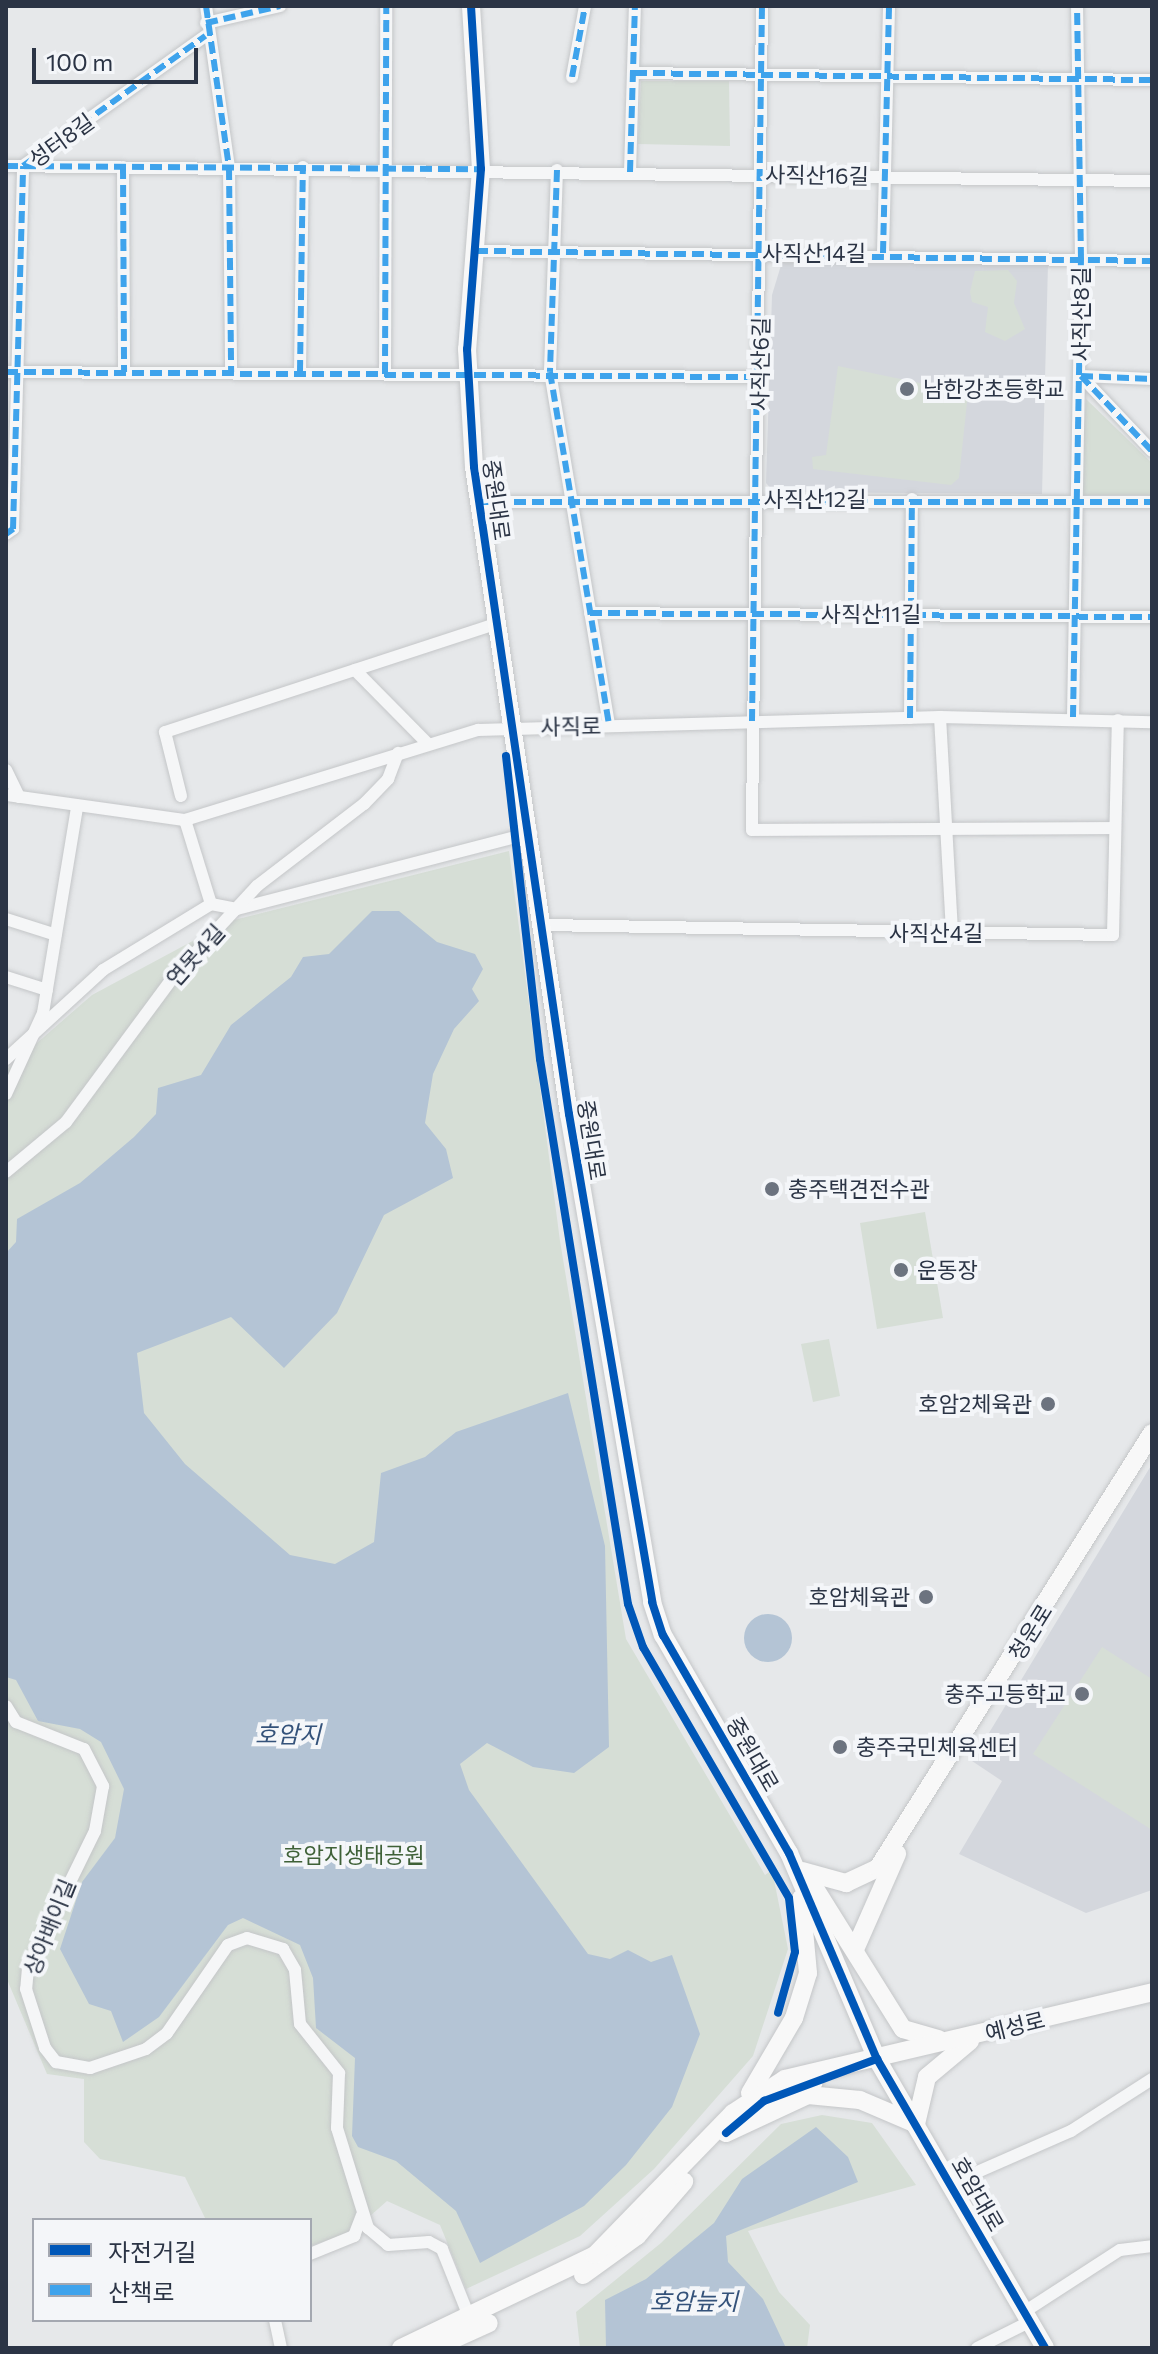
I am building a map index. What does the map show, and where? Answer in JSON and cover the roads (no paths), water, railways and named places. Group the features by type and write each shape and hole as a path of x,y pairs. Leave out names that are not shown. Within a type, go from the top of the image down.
{"street":[{"path":"206,6 206,30 229,168 231,372"},
{"name":"성터8길","path":"6,534 13,529 13,372 23,166 206,30 280,6"},
{"path":"385,374 383,168 386,6"},
{"name":"중원대로","path":"471,6 481,169 468,379 478,502 652,1602 663,1635 789,1853 877,2059"},
{"path":"572,77 585,6"},
{"path":"630,172 635,6"},
{"name":"사직산6길","path":"762,6 752,830 946,824"},
{"path":"883,253 889,6"},
{"name":"사직산8길","path":"1073,717 1074,501 1081,376 1077,6"},
{"path":"635,73 1078,76 1152,80"},
{"name":"사직산16길","path":"6,166 481,169 1152,181"},
{"path":"123,167 124,372"},
{"path":"300,372 303,167"},
{"path":"557,170 550,252 550,372 609,725"},
{"path":"6,249 21,246"},
{"name":"사직산14길","path":"476,251 883,253 1152,261"},
{"path":"13,372 300,372 468,379 550,372 759,377"},
{"path":"1081,376 1152,379"},
{"path":"1081,376 1152,451"},
{"name":"사직산12길","path":"478,502 758,498 1152,502"},
{"path":"910,718 912,499"},
{"name":"사직산11길","path":"590,613 1152,617"},
{"path":"181,796 165,732 498,623"},
{"path":"355,670 428,744"},
{"path":"940,717 952,933"},
{"name":"사직로","path":"12,796 185,820 428,744 513,727 940,717 1073,717 1152,722"},
{"name":"사직산4길","path":"544,925 1113,935 1118,720"},
{"name":"연못4길","path":"6,1172 66,1122 174,976 237,909 364,804 388,779 398,753"},
{"path":"6,770 12,796"},
{"path":"6,1094 38,1029 77,807"},
{"path":"185,820 211,904"},
{"path":"946,824 1115,828"},
{"path":"6,1059 103,970 211,904 237,909 531,833"},
{"path":"6,919 56,935"},
{"path":"6,977 47,990"},
{"name":"청운로","path":"908,1830 1152,1433"},
{"name":"상아배이길","path":"6,1706 16,1722 84,1749 103,1786 95,1831 28,1968 26,1989 45,2048 56,2062 90,2068 146,2049 167,2033 228,1945 247,1938 283,1949 295,1970 300,2024 339,2073 337,2128 362,2215 388,2245 429,2242 442,2249 472,2324"},
{"path":"802,1871 846,1883 878,1868 908,1830"},
{"path":"856,1947 908,1830"},
{"path":"789,1853 856,1947 903,2029 938,2039 978,2036"},
{"path":"434,2348 595,2255 737,2109 794,2018 808,1973 810,1932 789,1853"},
{"name":"예성로","path":"877,2059 1152,1992"},
{"path":"726,2133 808,2095 860,2100 916,2124 935,2065 978,2036"},
{"path":"737,2109 785,2079 877,2059"},
{"path":"401,2348 472,2324 611,2260 726,2133 764,2101 877,2059"},
{"name":"호암대로","path":"877,2059 952,2183 1045,2348"},
{"name":"호암대로","path":"952,2183 1071,2131 1152,2079"},
{"path":"312,2253 354,2236 362,2215"},
{"path":"977,2348 1120,2250 1152,2246"},
{"path":"275,2322 281,2348"}],"water":[{"name":"호암지","path":"372,911 399,911 437,942 475,954 483,969 472,989 479,1001 454,1029 433,1074 425,1123 446,1149 453,1178 384,1215 337,1313 284,1368 231,1317 137,1353 144,1413 185,1464 290,1555 335,1564 374,1542 381,1473 425,1457 456,1432 568,1393 605,1546 609,1747 574,1773 533,1767 487,1743 460,1764 469,1790 588,1954 610,1959 628,1950 651,1962 672,1955 700,2034 672,2107 626,2165 584,2206 480,2263 456,2211 396,2161 358,2147 352,2136 355,2058 316,2028 313,1978 300,1945 243,1918 228,1925 159,2017 123,2042 111,2011 89,2004 60,1949 82,1882 115,1838 124,1789 101,1742 80,1729 38,1721 16,1680 6,1677 6,1253 16,1242 17,1219 80,1183 134,1137 156,1114 158,1088 201,1075 231,1025 291,977 303,957 329,954"},
{"path":"768,1614 785,1621 792,1638 785,1655 768,1662 751,1655 744,1638 751,1621"},
{"name":"호암늪지","path":"816,2127 848,2157 858,2182 726,2236 728,2262 763,2299 786,2348 606,2348 605,2300 646,2279 714,2223 742,2179"}],"place":[{"name":"남한강초등학교","path":"907,389"},
{"name":"충주택견전수관","path":"772,1189"},
{"name":"운동장","path":"901,1270"},
{"name":"호암2체육관","path":"1048,1404"},
{"name":"호암체육관","path":"926,1597"},
{"name":"충주고등학교","path":"1082,1694"},
{"name":"충주국민체육센터","path":"840,1747"}],"park label":[{"name":"호암지생태공원","path":"354,1855"}]}
